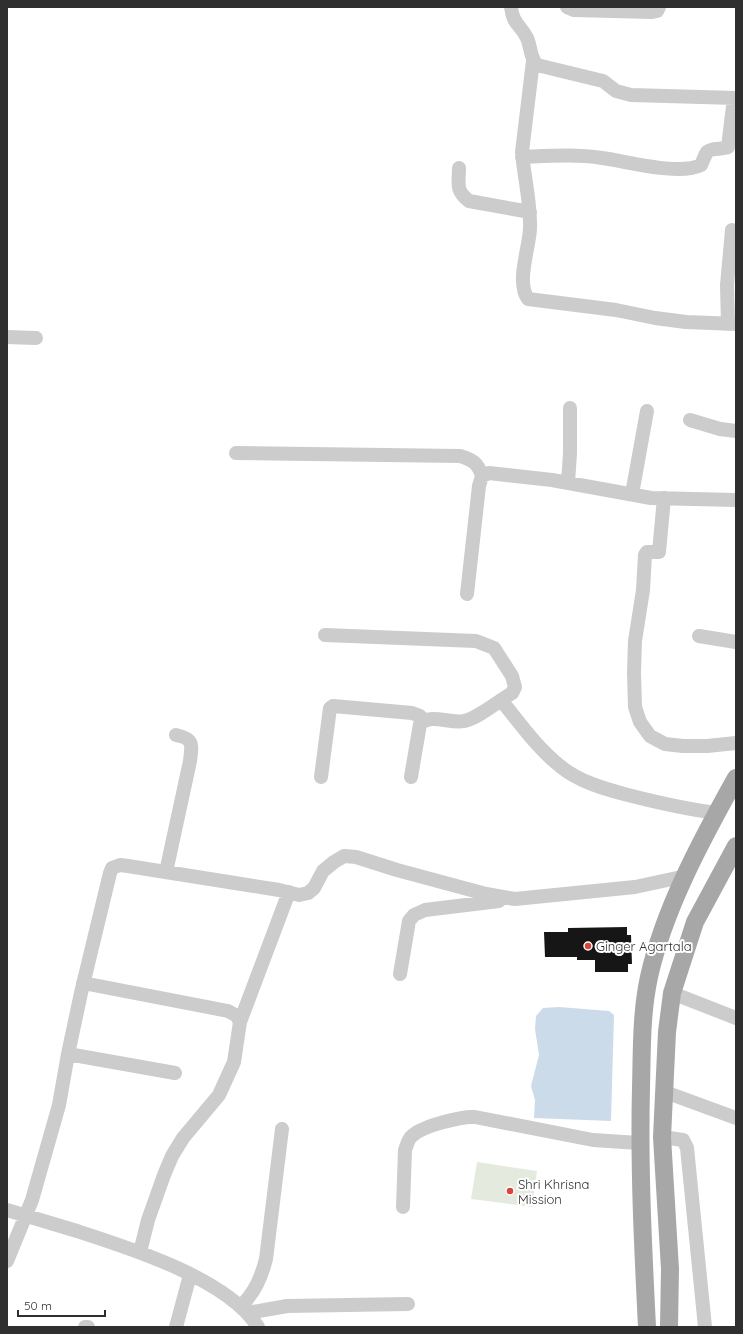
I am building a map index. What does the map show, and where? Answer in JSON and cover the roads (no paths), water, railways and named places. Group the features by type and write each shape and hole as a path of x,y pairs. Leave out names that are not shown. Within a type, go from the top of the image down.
{"main road":[{"path":"647,1327 640,1143 642,1012 649,976 670,912 717,813 736,778"},
{"path":"669,1327 670,1268 662,1137 667,1032 672,993 695,922 736,846"},
{"path":"644,1273 670,1268"}],"street":[{"path":"512,7 512,14 516,24 527,37 533,61 522,157 530,212 530,230 523,282 524,292 528,299 616,310 655,318 686,322 732,324 727,285 732,230"},
{"path":"567,7 574,10 652,12 656,11 659,7"},
{"path":"522,157 553,156 601,158 647,166 690,169 701,165 707,152 710,150 728,147 735,98 631,95 616,91 603,81 544,68 537,65 533,61"},
{"path":"459,168 460,191 462,196 469,201 530,212"},
{"path":"7,336 36,338"},
{"path":"568,483 570,408"},
{"path":"632,494 647,411"},
{"path":"690,420 720,429 736,431"},
{"path":"236,453 460,456 471,460 479,467 482,476 479,486 468,594"},
{"path":"482,476 489,473 568,483 651,498 736,500"},
{"path":"664,498 659,552 647,552 645,555 643,590 635,641 635,707 640,722 650,736 665,744 707,746 736,743"},
{"path":"325,635 476,641 494,648 515,681 515,687 512,692 479,714 465,721 454,722 434,719 424,721 420,724 411,778"},
{"path":"699,636 736,642"},
{"path":"501,700 539,746 560,767 582,780 609,790 653,802 717,813"},
{"path":"320,777 330,708 333,706 412,713 420,716 424,721"},
{"path":"166,872 192,746 190,740 176,734"},
{"path":"7,1261 32,1200 58,1105 83,983 112,868 120,865 128,866 289,892 299,895 308,893 314,888 323,872 334,862 344,856 356,857 397,870 486,894 515,899"},
{"path":"400,974 409,921 414,915 425,910 635,887 686,876"},
{"path":"140,1252 151,1213 172,1156 183,1138 219,1095 234,1062 240,1022 289,892"},
{"path":"83,983 228,1011 237,1016 240,1022"},
{"path":"672,993 736,1018"},
{"path":"68,1054 175,1073"},
{"path":"665,1092 736,1118"},
{"path":"403,1207 405,1150 408,1142 411,1136 422,1130 445,1122 468,1116 475,1116 593,1140 640,1143"},
{"path":"244,1310 249,1298 256,1288 266,1259 282,1130"},
{"path":"662,1137 682,1140 687,1148 705,1327"},
{"path":"7,1210 140,1252 190,1274 212,1286 244,1310 258,1327"},
{"path":"176,1327 190,1274"},
{"path":"244,1310 287,1306 408,1304"}],"water":[{"path":"559,1007 609,1011 614,1015 611,1121 534,1118 535,1100 531,1086 539,1055 535,1029 536,1016 543,1008"}],"place":[{"name":"Ginger Agartala","path":"588,946"},
{"name":"Shri Khrisna Mission","path":"510,1191"}]}
